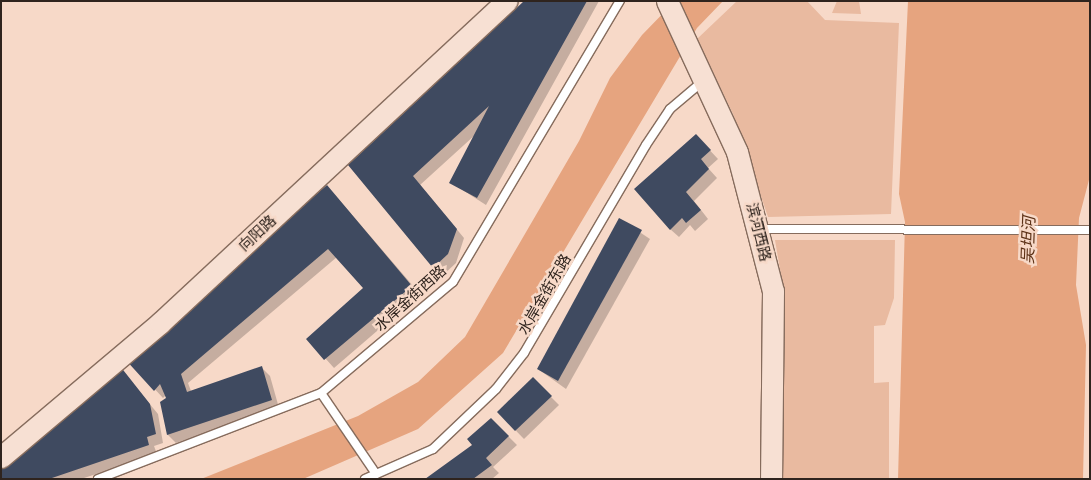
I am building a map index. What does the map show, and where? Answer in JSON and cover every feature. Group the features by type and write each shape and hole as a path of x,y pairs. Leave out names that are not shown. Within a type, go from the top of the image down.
{"street":[{"name":"向阳路","path":"1,457 160,323 506,1"},
{"name":"滨河西路","path":"667,1 737,152 774,291 771,479"}],"lane":[{"name":"水岸金街西路","path":"98,479 321,393 453,282 620,1"},
{"name":"水岸金街东路","path":"365,479 433,449 496,388 524,353 670,109 704,80"},
{"path":"759,229 1090,230"},
{"path":"321,393 376,474"}],"shaded area":[{"path":"737,1 807,1 825,20 899,23 891,214 768,217 733,114 697,39"},
{"path":"837,1 859,1 861,14 832,13"},
{"path":"775,240 895,240 894,298 885,325 874,326 874,383 889,382 889,479 782,479 782,281"}],"water":[{"path":"675,1 723,1 697,28 503,353 418,429 303,479 201,479 358,416 418,382 465,337 579,141 610,78 642,35"},
{"name":"吴坦河","path":"908,1 1090,1 1090,176 1079,218 1076,285 1086,345 1083,479 898,479 905,222 899,194"}],"building":[{"path":"524,1 587,1 477,198 449,183 489,106 413,176 457,229 448,254 433,268 348,165"},
{"path":"696,134 711,150 701,159 709,169 686,192 701,210 686,223 682,218 670,230 634,189"},
{"path":"327,185 412,286 324,360 306,339 363,288 328,249 181,374 187,392 262,366 272,400 167,435 160,402 166,398 160,384 154,391 124,358"},
{"path":"619,218 642,230 558,381 537,369"},
{"path":"120,366 150,404 156,434 147,437 149,445 49,479 1,479 1,465"},
{"path":"533,377 552,396 515,431 497,412"},
{"path":"491,418 509,436 486,458 492,465 473,479 425,479 472,445 467,439"}]}
